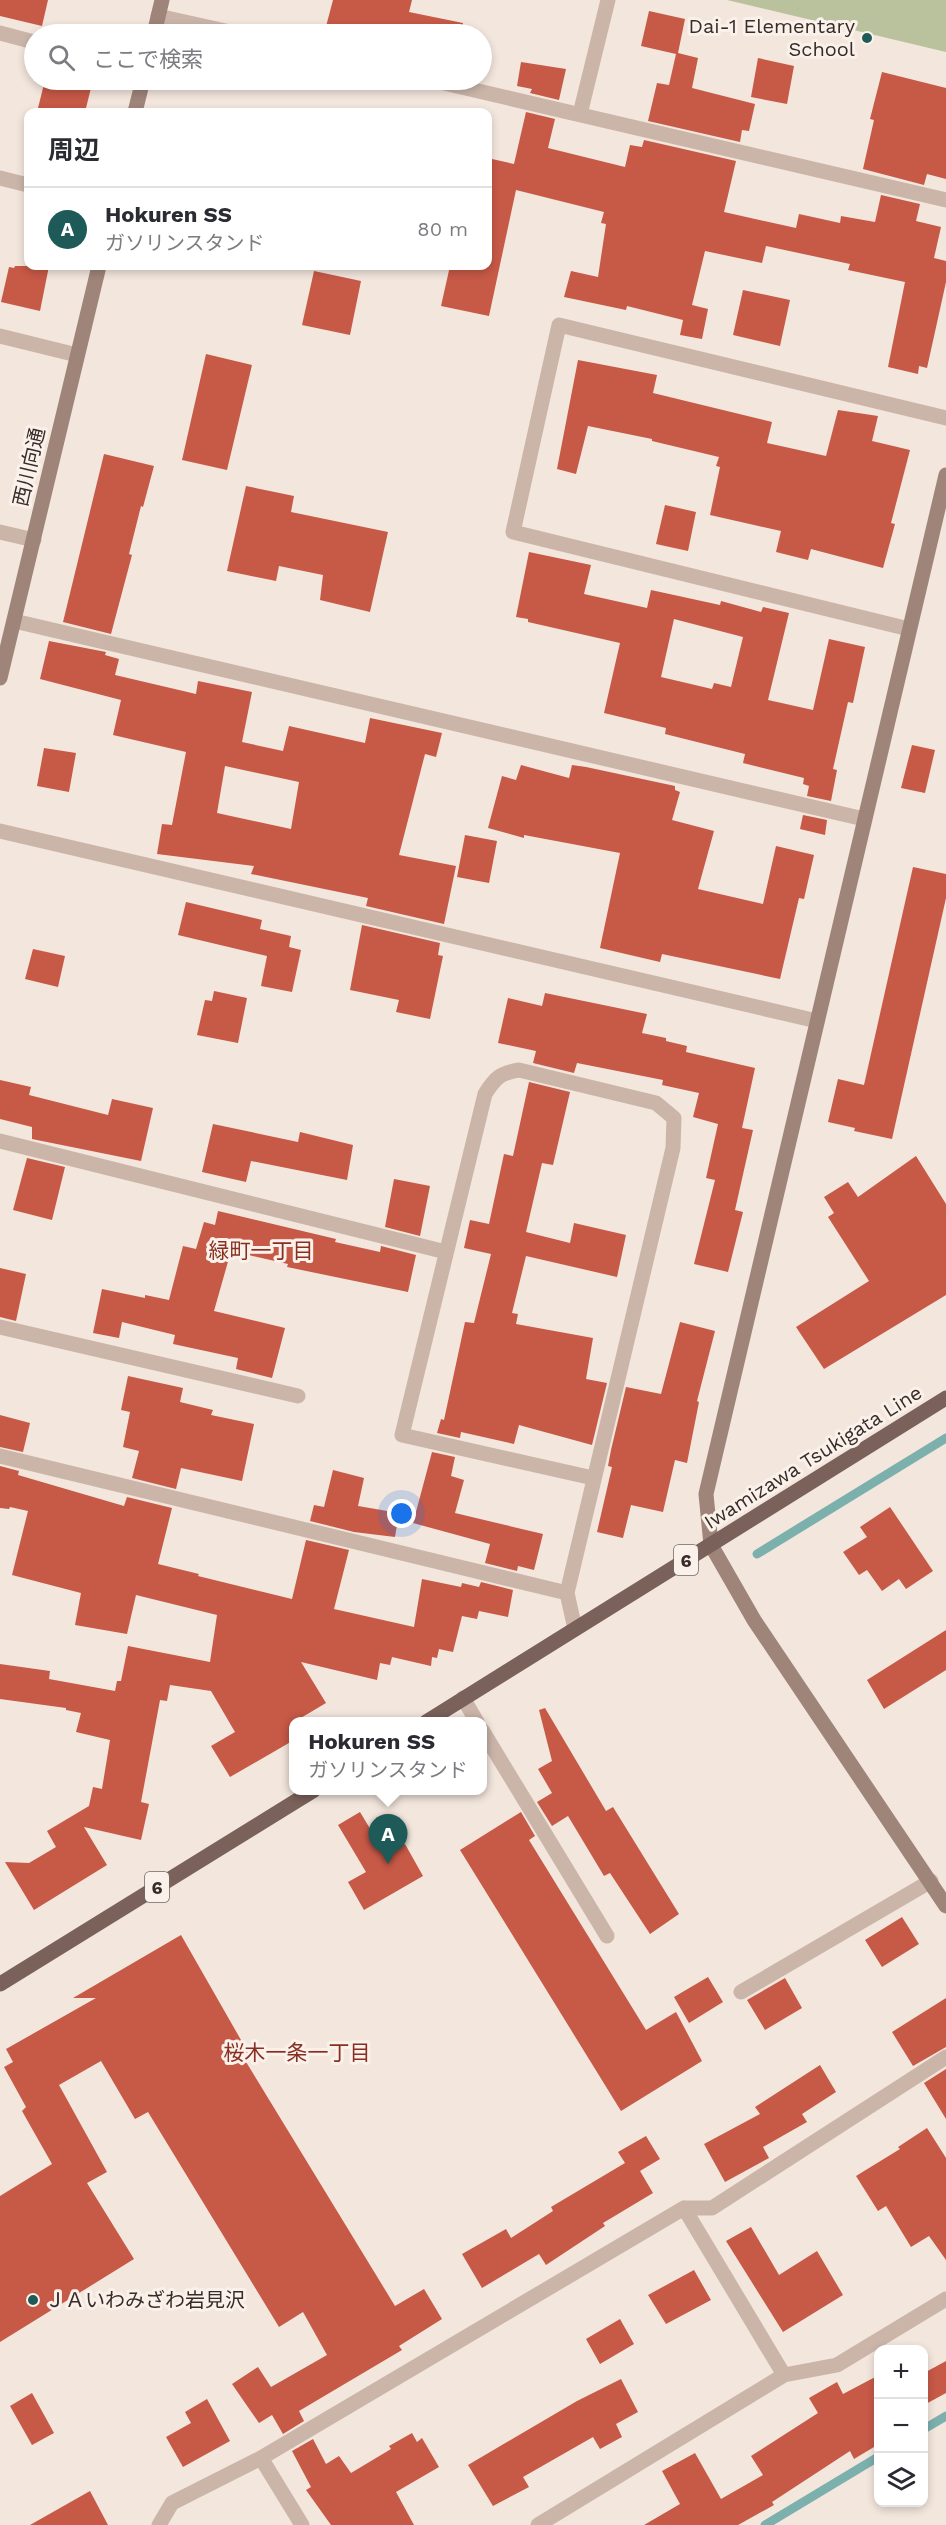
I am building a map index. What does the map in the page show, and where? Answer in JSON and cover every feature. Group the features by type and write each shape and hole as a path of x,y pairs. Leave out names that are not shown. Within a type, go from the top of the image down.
{"main road":[{"name":"Iwamizawa Tsukigata Line","path":"434,1717 946,1398"},
{"name":"6","path":"0,1984 307,1795"}],"street":[{"path":"156,24 162,0"},
{"path":"580,114 608,0"},
{"path":"158,16 194,24"},
{"path":"0,33 24,39"},
{"path":"136,108 140,90"},
{"path":"475,90 946,200"},
{"path":"0,178 24,184"},
{"name":"西川向通","path":"0,678 98,270"},
{"path":"909,629 513,532 559,325 946,418"},
{"path":"0,336 77,355"},
{"path":"946,475 706,1494 711,1545 754,1620 946,1906"},
{"path":"0,531 34,540"},
{"path":"14,621 864,819"},
{"path":"0,831 816,1021"},
{"path":"575,1629 567,1593 592,1478 673,1148 674,1118 656,1103 519,1071 503,1073 492,1083 485,1094 402,1435 592,1478"},
{"path":"0,1141 446,1252"},
{"path":"0,1327 298,1396"},
{"path":"0,1456 567,1593"},
{"path":"463,1698 474,1717"},
{"path":"487,1737 607,1936"},
{"path":"741,1992 931,1881"},
{"path":"159,2525 172,2503 261,2458 684,2208 712,2208 946,2057"},
{"path":"684,2208 784,2375"},
{"path":"538,2525 784,2375 837,2365 946,2299"},
{"path":"261,2458 302,2525"}],"green space":[{"path":"727,0 946,0 946,52"}],"building":[{"path":"0,0 48,0 42,24 0,16"},
{"path":"333,0 412,0 409,12 463,23 463,24 327,24"},
{"path":"649,11 685,19 678,53 698,58 692,88 755,104 749,131 742,130 740,142 648,121 657,83 669,85 676,54 641,46"},
{"path":"758,58 794,66 787,104 751,97"},
{"path":"521,62 566,69 559,100 530,93 532,89 517,86"},
{"path":"882,72 946,88 946,179 927,174 924,185 863,169 874,120 870,119"},
{"path":"42,90 90,90 86,108 38,108"},
{"path":"526,112 555,119 548,148 625,167 630,145 642,147 644,140 736,161 724,212 796,228 799,214 840,223 841,216 875,222 881,195 920,204 916,221 941,227 934,258 946,261 946,282 927,368 919,366 918,374 888,367 905,282 848,270 850,264 766,246 762,263 705,251 692,305 708,309 702,339 680,335 683,320 627,306 626,310 564,297 571,271 598,277 606,224 601,223 604,212 516,190 489,316 441,306 449,270 492,270 492,159 514,164"},
{"path":"24,266 24,270 48,270 40,311 1,302 9,267"},
{"path":"314,271 361,281 350,335 302,325"},
{"path":"743,290 790,300 780,346 733,335"},
{"path":"206,354 252,365 227,470 182,460"},
{"path":"578,360 657,375 653,393 772,422 767,443 826,456 838,410 878,416 872,441 910,450 891,523 895,524 883,568 811,549 808,560 776,552 781,531 710,515 720,467 716,466 719,457 652,441 652,439 588,426 576,474 557,469"},
{"path":"104,454 154,466 143,507 141,506 129,554 132,555 111,634 63,622"},
{"path":"246,486 294,496 291,512 388,532 370,612 320,600 323,575 279,566 276,581 227,571"},
{"path":"665,505 696,512 688,551 656,544"},
{"path":"529,552 591,565 584,594 647,608 651,590 720,605 721,601 761,612 763,607 789,613 768,700 813,710 829,639 865,647 853,703 848,702 833,769 837,770 831,801 807,796 809,786 803,784 804,778 743,763 745,754 665,734 666,728 604,713 620,643 528,622 528,619 516,617","holes":["674,619 743,637 731,687 714,683 712,689 661,677"]},
{"path":"49,641 106,652 105,655 119,659 115,675 196,694 198,681 252,692 242,742 283,751 289,726 365,743 370,718 442,733 436,757 425,754 399,855 456,866 444,924 366,906 368,898 251,874 254,866 157,854 162,824 172,825 186,752 113,735 121,700 40,679","holes":["225,766 299,782 291,829 217,813"]},
{"path":"912,745 935,750 925,793 901,788"},
{"path":"44,748 76,753 69,792 37,786"},
{"path":"521,765 569,778 572,765 675,786 675,790 680,792 672,820 714,831 698,889 763,904 776,846 814,855 804,899 799,898 780,979 662,954 660,962 600,948 620,853 524,835 524,838 488,828 502,776 516,780"},
{"path":"803,815 827,820 825,835 800,829"},
{"path":"465,835 497,841 489,883 457,877"},
{"path":"913,867 946,874 946,898 892,1139 854,1131 855,1128 828,1122 838,1079 864,1085"},
{"path":"186,902 262,920 260,929 291,936 289,947 301,950 292,992 261,986 267,956 178,935"},
{"path":"362,925 440,943 438,955 443,956 430,1019 396,1012 399,1000 350,990"},
{"path":"33,949 65,956 58,987 25,979"},
{"path":"214,991 247,998 238,1043 197,1035 205,1000 212,1001"},
{"path":"545,993 647,1014 642,1033 666,1038 666,1041 687,1046 686,1052 755,1068 742,1128 753,1130 735,1210 743,1212 728,1272 694,1264 715,1180 706,1178 718,1124 693,1117 699,1093 662,1085 663,1080 577,1063 574,1073 533,1063 536,1051 498,1043 508,998 542,1006"},
{"path":"0,1080 31,1087 29,1095 108,1115 112,1099 153,1108 141,1161 32,1139 32,1127 0,1119"},
{"path":"529,1082 570,1092 553,1165 542,1163 526,1232 570,1243 574,1223 626,1235 617,1277 526,1256 512,1313 518,1314 516,1324 593,1338 586,1379 607,1383 592,1445 519,1425 514,1444 461,1432 460,1438 437,1433 441,1419 444,1420 465,1322 474,1323 491,1254 464,1248 470,1220 489,1224 504,1154 513,1156"},
{"path":"213,1124 298,1142 300,1132 353,1145 347,1180 251,1161 246,1182 202,1172"},
{"path":"916,1156 946,1204 946,1295 824,1369 796,1327 869,1281 828,1217 834,1213 824,1197 848,1182 858,1197"},
{"path":"27,1158 65,1167 52,1220 13,1210"},
{"path":"394,1179 430,1186 420,1236 385,1227"},
{"path":"218,1211 336,1239 335,1242 380,1252 381,1246 416,1255 408,1292 287,1267 288,1264 231,1251 214,1311 285,1328 272,1378 236,1369 238,1358 173,1344 175,1335 122,1322 119,1338 93,1333 102,1289 145,1298 145,1295 169,1300 183,1246 196,1249 204,1222 215,1225"},
{"path":"0,1268 26,1274 16,1321 0,1317"},
{"path":"680,1322 715,1331 697,1401 699,1402 687,1463 675,1460 663,1512 631,1505 623,1538 597,1532 612,1467 608,1466 611,1450 626,1387 661,1394"},
{"path":"128,1376 183,1388 180,1402 213,1410 211,1415 254,1424 242,1481 181,1468 176,1489 132,1478 139,1451 123,1447 130,1412 121,1410"},
{"path":"0,1415 30,1423 23,1452 0,1447"},
{"path":"432,1452 455,1457 451,1476 464,1480 455,1513 543,1534 534,1570 518,1566 517,1571 485,1563 490,1544 413,1523"},
{"path":"0,1466 19,1471 18,1475 124,1506 127,1497 172,1508 158,1564 199,1574 198,1576 292,1599 306,1540 349,1550 334,1609 414,1627 422,1579 461,1587 462,1583 479,1587 481,1582 513,1590 508,1617 479,1611 477,1619 462,1616 453,1652 439,1649 437,1658 432,1657 431,1666 392,1657 390,1665 380,1663 377,1680 301,1662 326,1703 302,1717 289,1717 289,1743 230,1777 211,1746 235,1732 211,1691 170,1685 167,1701 160,1700 141,1802 149,1804 141,1840 84,1827 107,1865 34,1910 5,1862 29,1863 56,1847 47,1831 89,1806 93,1787 102,1789 110,1740 76,1732 81,1713 66,1710 66,1708 0,1699 0,1664 50,1671 49,1679 115,1691 117,1681 121,1681 128,1646 210,1662 217,1615 136,1595 127,1634 75,1625 81,1593 12,1575 28,1511 10,1507 9,1509 0,1508"},
{"path":"333,1470 364,1478 358,1506 399,1513 395,1537 354,1532 310,1521 314,1505 324,1507"},
{"path":"890,1507 933,1571 906,1589 899,1579 882,1591 867,1570 859,1575 843,1552 867,1537 860,1527"},
{"path":"946,1630 946,1670 884,1709 867,1680"},
{"path":"545,1708 606,1811 613,1807 679,1914 650,1934 610,1873 604,1876 568,1816 552,1826 537,1802 552,1793 538,1769 552,1761 539,1710"},
{"path":"360,1812 386,1855 405,1844 423,1876 364,1910 348,1882 366,1872 338,1825"},
{"path":"521,1812 535,1836 529,1840 646,2030 676,2012 702,2061 621,2111 460,1850"},
{"path":"902,1917 919,1944 882,1967 865,1940"},
{"path":"181,1935 249,2054 243,2057 395,2306 424,2289 442,2319 399,2346 402,2350 299,2411 304,2421 283,2434 272,2415 259,2423 232,2384 258,2367 271,2387 327,2355 303,2312 279,2327 148,2112 135,2119 101,2061 59,2085 107,2172 87,2183 134,2259 0,2342 0,2196 52,2164 22,2111 26,2107 4,2067 13,2062 6,2049 96,1998 73,1998"},
{"path":"708,1977 723,2002 689,2023 674,1997"},
{"path":"785,1978 802,2008 765,2030 747,2000"},
{"path":"946,1998 946,2047 913,2066 892,2032"},
{"path":"820,2065 836,2092 802,2114 807,2122 763,2147 769,2158 725,2182 704,2144 760,2114 755,2107"},
{"path":"946,2069 946,2119 924,2083"},
{"path":"927,2128 946,2158 946,2260 929,2236 911,2247 886,2206 878,2211 856,2176 900,2149 898,2147"},
{"path":"646,2136 660,2159 640,2171 653,2193 603,2223 605,2226 546,2265 539,2254 482,2288 462,2254 506,2229 511,2238 553,2211 551,2207 625,2163 618,2152"},
{"path":"751,2227 779,2275 817,2251 843,2295 783,2332 726,2241"},
{"path":"694,2270 711,2300 666,2324 648,2295"},
{"path":"620,2319 634,2344 600,2364 586,2339"},
{"path":"946,2361 946,2393 928,2403 928,2399 928,2371"},
{"path":"874,2378 874,2447 854,2459 850,2451 772,2502 774,2505 738,2525 644,2525 680,2504 662,2471 695,2453 721,2499 763,2475 751,2456 818,2413 809,2398 837,2382 843,2394"},
{"path":"621,2379 638,2412 616,2424 622,2437 600,2449 593,2437 523,2477 529,2487 493,2506 468,2465 577,2401"},
{"path":"32,2393 54,2433 32,2445 10,2406"},
{"path":"207,2399 230,2441 183,2467 166,2437 191,2423 185,2412"},
{"path":"412,2433 417,2442 422,2438 439,2467 396,2492 414,2525 331,2525 306,2490 311,2487 292,2451 313,2439 326,2464 339,2456 351,2473 391,2449 389,2446"},
{"path":"90,2491 108,2525 30,2525"}],"waterway":[{"path":"757,1554 946,1438"},
{"path":"928,2427 946,2416"},
{"path":"765,2525 874,2459"}],"place":[{"name":"Dai-1 Elementary School","path":"867,38"},
{"name":"Hokuren SS","path":"388,1864"},
{"name":"ＪＡいわみざわ岩見沢","path":"33,2300"}],"district":[{"name":"緑町一丁目","path":"261,1250"},
{"name":"桜木一条一丁目","path":"297,2052"}]}
